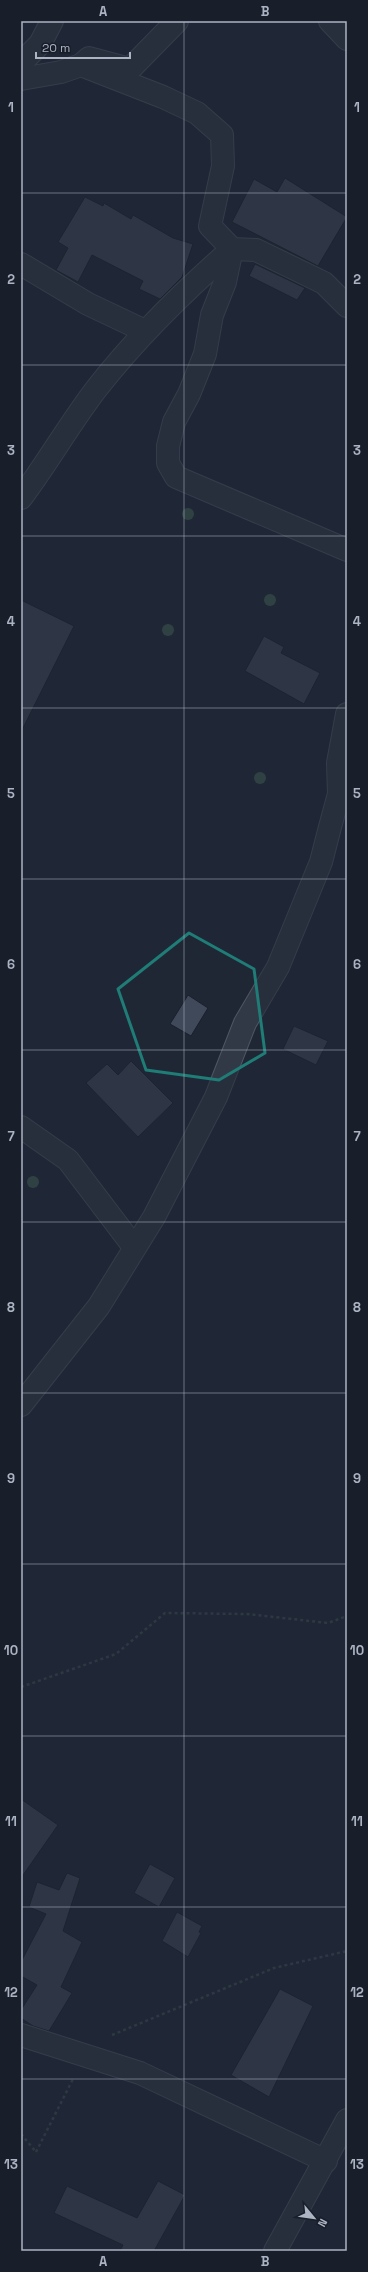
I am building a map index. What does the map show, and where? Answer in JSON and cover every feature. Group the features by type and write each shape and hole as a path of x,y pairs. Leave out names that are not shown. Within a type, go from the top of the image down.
{"street":[{"path":"21,64 40,44 52,21"},
{"path":"21,79 61,72 80,65 89,58 130,69 177,21"},
{"path":"330,21 347,39"},
{"path":"80,65 163,97 197,113 222,135 223,166 210,226 232,250"},
{"path":"232,250 224,282 212,315 205,354 189,394 174,422 168,446 168,463 176,477 347,550"},
{"path":"21,498 43,469 96,389 145,331 198,279 232,250 256,250 324,283 347,306"},
{"path":"21,264 88,304 145,331"},
{"path":"21,1406 99,1306 169,1191 216,1097 245,1023 278,967 318,869 340,794 338,763 347,714"},
{"path":"21,1126 68,1160 134,1247"},
{"path":"21,2035 140,2073 326,2161"},
{"path":"275,2251 326,2161 347,2120"}],"path":[{"path":"21,1687 116,1654 165,1613 247,1614 328,1623 347,1616"},
{"path":"21,2135 31,2144 36,2152 78,2054 274,1968 347,1950"}],"highlighted area":[{"path":"189,933 254,969 265,1053 219,1080 146,1070 118,989"}],"building":[{"path":"285,178 347,217 318,266 232,222 254,179 277,192"},
{"path":"85,197 103,206 104,203 131,219 133,215 173,238 193,244 182,277 160,299 139,289 143,281 92,255 78,282 56,270 68,248 58,242"},
{"path":"255,264 305,288 297,300 249,276"},
{"path":"21,600 74,626 21,732"},
{"path":"264,636 284,647 281,653 320,673 304,704 245,671"},
{"path":"188,995 208,1008 191,1036 170,1024"},
{"path":"294,1026 328,1041 316,1065 283,1049"},
{"path":"131,1061 173,1103 138,1137 86,1083 107,1064 118,1075"},
{"path":"21,1799 58,1825 21,1878"},
{"path":"150,1864 175,1878 159,1907 134,1893"},
{"path":"67,1873 80,1878 63,1931 82,1942 61,1987 72,1993 49,2031 33,2026 21,2018 21,2010 37,1985 21,1976 21,1962 46,1914 29,1907 37,1882 59,1890"},
{"path":"177,1912 202,1926 199,1932 201,1933 188,1957 162,1941"},
{"path":"280,1989 313,2006 269,2097 231,2075"},
{"path":"158,2181 185,2195 154,2251 120,2251 123,2245 54,2213 67,2186 137,2218"}]}
